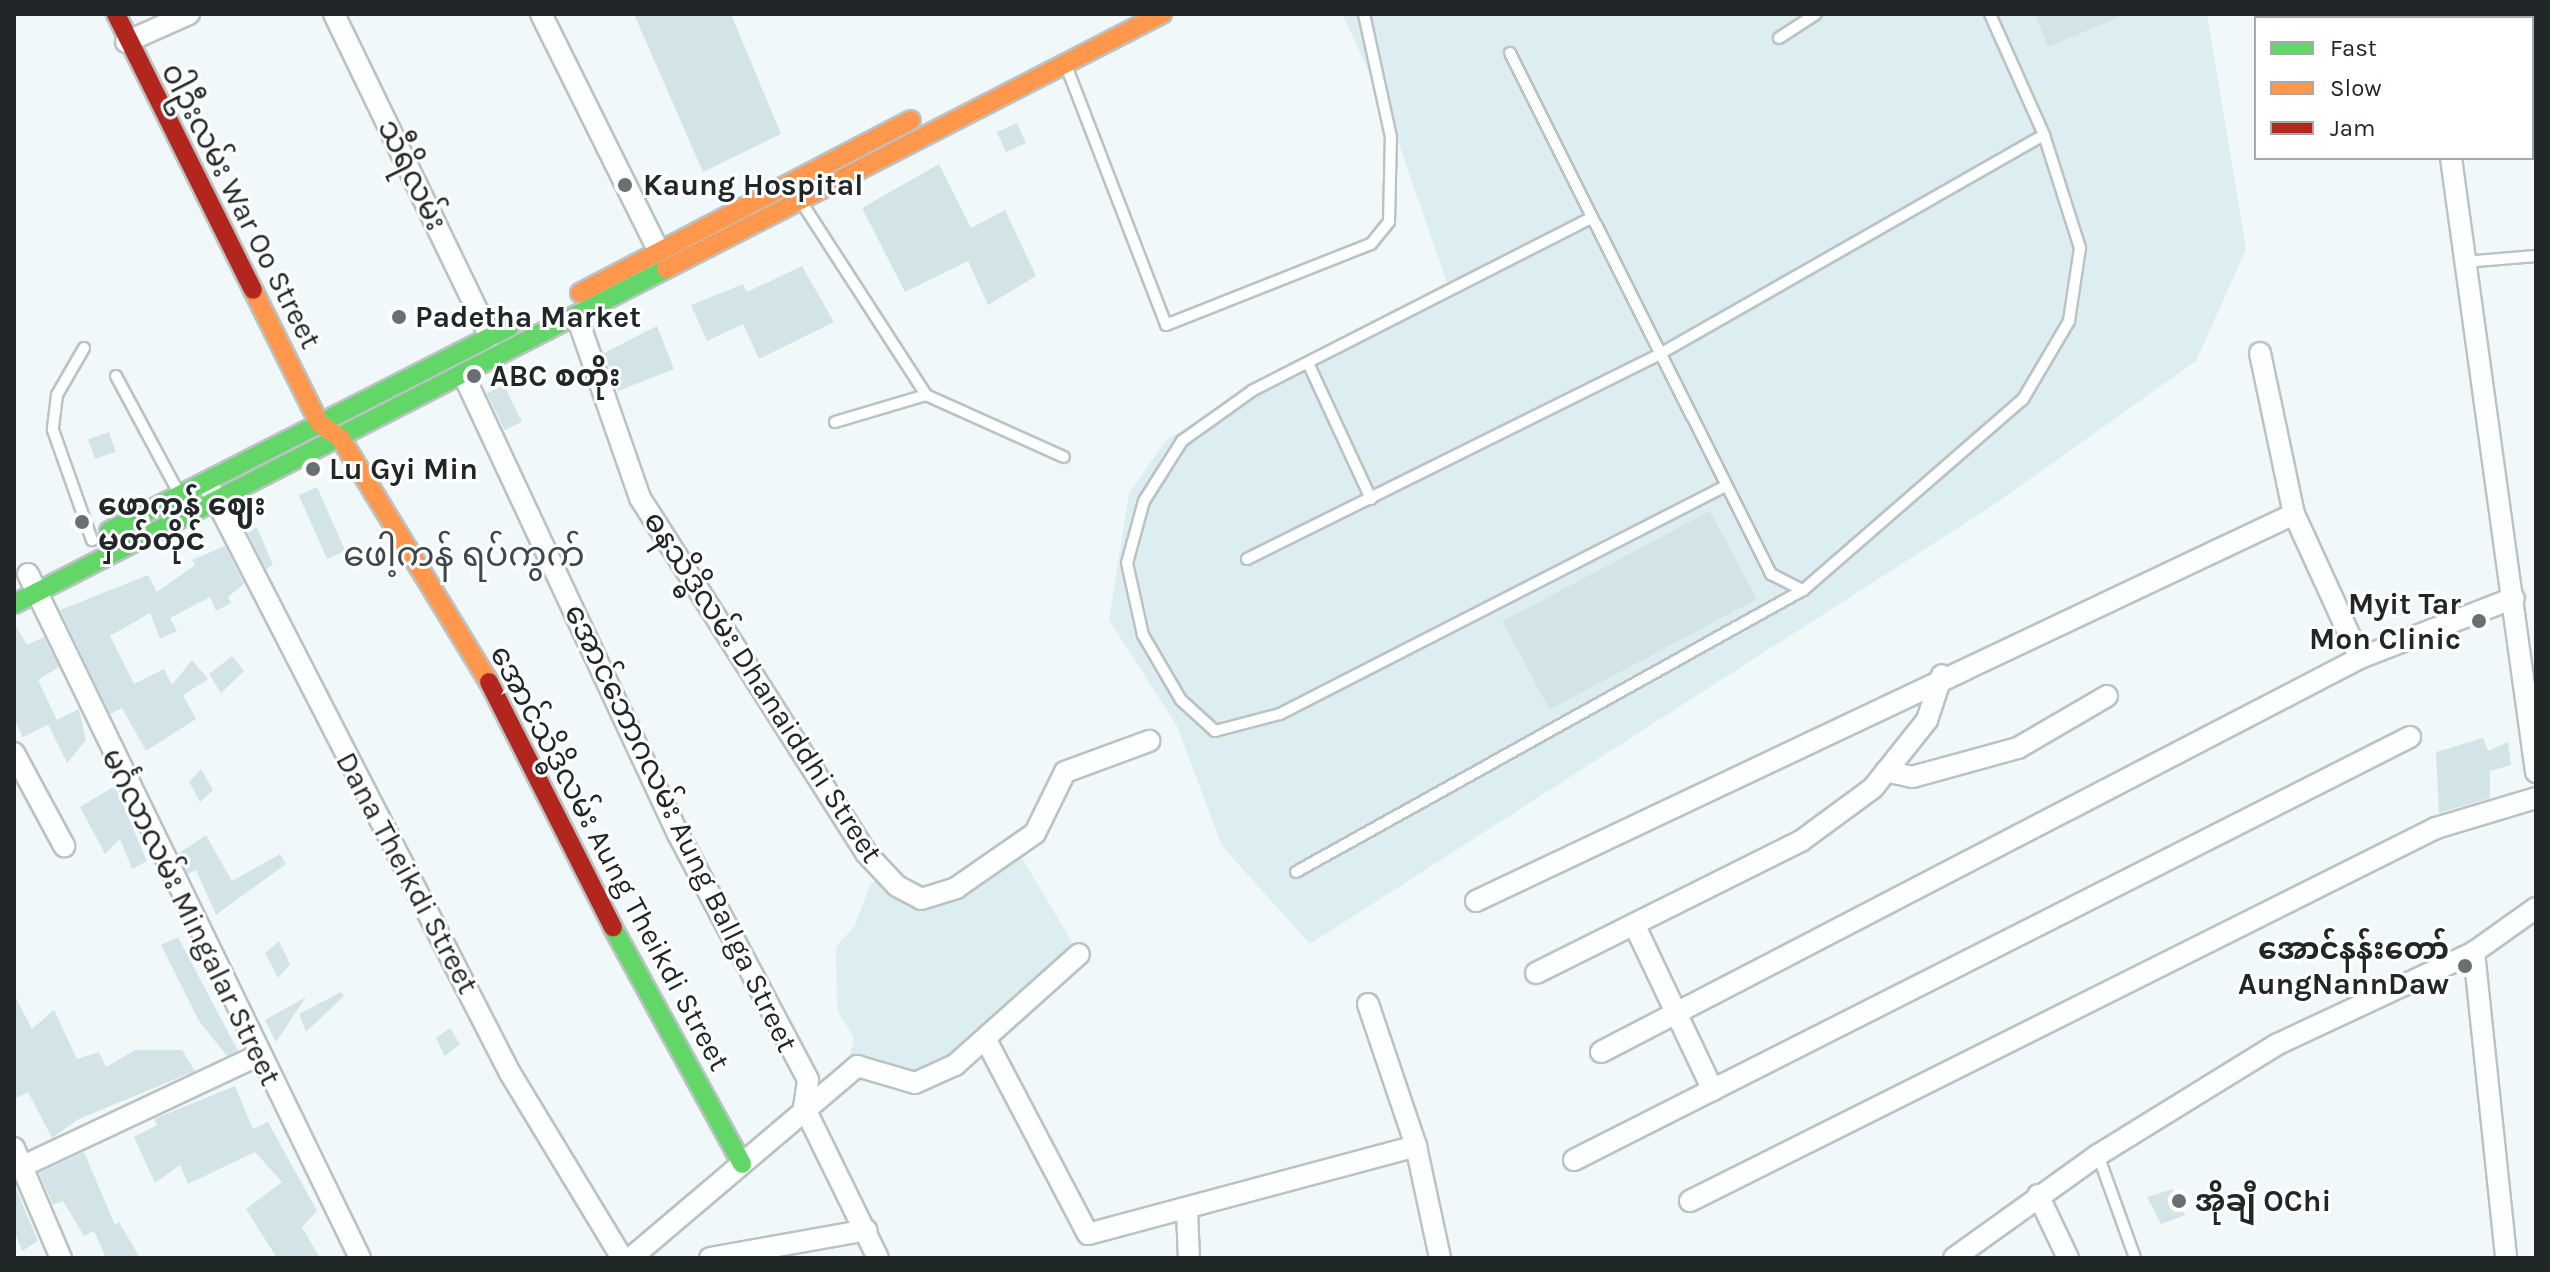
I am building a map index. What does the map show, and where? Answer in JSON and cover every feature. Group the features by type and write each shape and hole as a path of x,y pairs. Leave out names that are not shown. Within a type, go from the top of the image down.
{"main road":[{"name":"ဝါဦးလမ်း War Oo Street","path":"116,14 126,42 319,423"},
{"path":"14,604 26,583 92,540 1117,14"},
{"path":"26,583 101,559 341,439 1162,14"},
{"name":"အောင်သိဒ္ဓိလမ်း Aung Theikdi Street","path":"319,423 341,439 513,722 631,965 742,1164"},
{"path":"92,540 101,559"}],"street":[{"path":"126,42 189,14"},
{"name":"သီရိလမ်း","path":"334,14 490,336"},
{"path":"541,14 658,250"},
{"path":"2451,160 2536,772"},
{"name":"ဓနသိဒ္ဓိလမ်း Dhanaiddhi Street","path":"577,317 640,498 866,853 897,886 921,899 956,888 1035,833 1065,772 1149,741"},
{"path":"2260,353 2294,514 2360,658"},
{"name":"အောင်ဘောဂလမ်း Aung Ballga Street","path":"464,376 678,834 808,1080 804,1107"},
{"name":"Dana Theikdi Street","path":"206,480 510,1073 637,1257"},
{"path":"1476,901 1942,675 2294,514"},
{"name":"မင်္ဂလာလမ်း Mingalar Street","path":"26,583 360,1258"},
{"path":"1601,1052 2360,658 2514,598"},
{"path":"1536,973 1801,841 1886,771 1927,720 1942,675"},
{"path":"1886,771 1912,777 2018,748 2107,696"},
{"path":"1574,1160 2410,737"},
{"path":"14,753 64,846"},
{"path":"1690,1201 2436,828 2536,798"},
{"path":"1954,1258 2098,1155 2278,1044 2474,952 2536,908"},
{"path":"1634,924 1713,1090"},
{"path":"2474,952 2506,1258"},
{"path":"637,1257 804,1107 857,1066 915,1083 986,1040 1038,983 1079,954"},
{"path":"1368,1004 1416,1146 1440,1258"},
{"path":"986,1040 1088,1234 1187,1211 1416,1146"},
{"path":"61,1258 18,1158 259,1055"},
{"path":"804,1107 867,1230 878,1258"},
{"path":"2038,1195 2068,1258"},
{"path":"1187,1211 1189,1258"},
{"path":"710,1258 747,1256 867,1230"}],"lane":[{"path":"1065,63 1166,325 1371,244 1389,222 1391,137 1364,14"},
{"path":"1779,38 1816,14"},
{"path":"1296,872 1803,590 2023,399 2069,321 2080,248 2044,135 1990,14"},
{"path":"1510,53 1589,219 1771,574 1803,590"},
{"path":"1247,559 1658,355 2044,135"},
{"path":"792,180 801,202 926,395 1064,457"},
{"path":"1589,219 1308,363 1182,441 1144,501 1127,563 1143,635 1181,700 1215,731 1280,714 1724,487"},
{"path":"2464,262 2536,256"},
{"path":"84,348 57,395 53,430 92,540"},
{"path":"1308,363 1371,499"},
{"path":"116,376 189,515"},
{"path":"835,422 926,395"},
{"path":"2098,1155 2135,1258"}],"shaded area":[{"path":"1342,14 2207,14 2246,249 2196,361 1995,504 1310,944 1222,846 1177,726 1109,620 1129,493 1167,439 1450,292 1389,115"},
{"path":"1019,853 1079,954 923,1080 857,1066 850,1055 854,1038 837,1010 836,947 855,925 870,885 892,868 931,903"}],"building":[{"path":"634,14 731,14 781,134 703,172"},
{"path":"2035,14 2126,14 2048,47"},
{"path":"1017,123 1026,143 1006,152 997,132"},
{"path":"939,164 971,228 1005,210 1036,276 988,305 968,261 905,292 862,208"},
{"path":"802,266 834,322 759,359 743,324 707,341 691,305 743,284 747,292"},
{"path":"657,326 674,369 618,391 604,353"},
{"path":"504,385 522,422 505,430 487,393"},
{"path":"109,432 116,452 95,459 88,439"},
{"path":"317,487 345,551 327,559 299,495"},
{"path":"1710,511 1757,599 1549,710 1503,621"},
{"path":"257,527 273,565 266,569 248,533"},
{"path":"225,546 244,584 228,597 231,603 216,611 210,597 170,618 177,631 160,639 150,613 110,636 134,684 164,669 172,685 192,660 208,679 183,695 196,719 146,751 122,708 110,714 60,610 148,575 157,592 195,565 192,560"},
{"path":"14,623 27,645 44,637 59,667 38,680 57,720 23,737 14,719"},
{"path":"232,656 244,671 221,693 209,674"},
{"path":"79,709 86,740 67,763 48,724"},
{"path":"2483,738 2488,751 2508,742 2511,765 2490,771 2490,798 2439,813 2436,752"},
{"path":"201,769 213,790 200,802 189,782"},
{"path":"115,786 147,861 132,869 120,839 105,854 80,807"},
{"path":"206,835 232,881 280,854 286,864 216,915 196,870 188,874 178,854"},
{"path":"178,937 238,1051 227,1056 199,1021 161,945"},
{"path":"279,941 290,964 278,978 265,953"},
{"path":"341,992 344,996 306,1032 299,1014"},
{"path":"14,994 32,1029 54,1010 77,1059 99,1052 106,1067 135,1050 182,1050 195,1071 79,1119 52,1138 28,1092 14,1099"},
{"path":"306,997 276,1042 265,1020"},
{"path":"450,1028 460,1044 445,1056 436,1038"},
{"path":"235,1086 253,1129 268,1122 317,1211 302,1227 320,1258 277,1258 246,1209 282,1182 255,1152 188,1184 180,1165 155,1183 134,1137 157,1125 154,1119"},
{"path":"84,1152 115,1225 119,1222 140,1258 106,1258 94,1231 84,1236 63,1201 53,1205 39,1173"},
{"path":"14,1184 38,1241 22,1251 14,1230"},
{"path":"2173,1189 2185,1215 2161,1224 2147,1197"}],"traffic: fast":[{"path":"14,604 666,269"},
{"path":"109,531 509,327"},
{"path":"613,928 742,1164"}],"traffic: slow":[{"path":"666,269 1162,14"},
{"path":"580,293 911,120"},
{"path":"253,290 319,423 341,439 489,682"}],"traffic: jam":[{"path":"116,14 253,290"},
{"path":"489,682 613,928"}],"place":[{"name":"Kaung Hospital","path":"625,185"},
{"name":"Padetha Market","path":"399,317"},
{"name":"ABC စတိုး","path":"474,376"},
{"name":"Lu Gyi Min","path":"313,469"},
{"name":"ဖော့ကန် ဈေး မှတ်တိုင်","path":"82,522"},
{"name":"Myit Tar Mon Clinic","path":"2479,621"},
{"name":"အောင်နန်းတော် AungNannDaw","path":"2465,966"},
{"name":"အိုချီ OChi","path":"2179,1201"}],"district":[{"name":"ဖေါ့ကန် ရပ်ကွက်","path":"464,556"}]}
